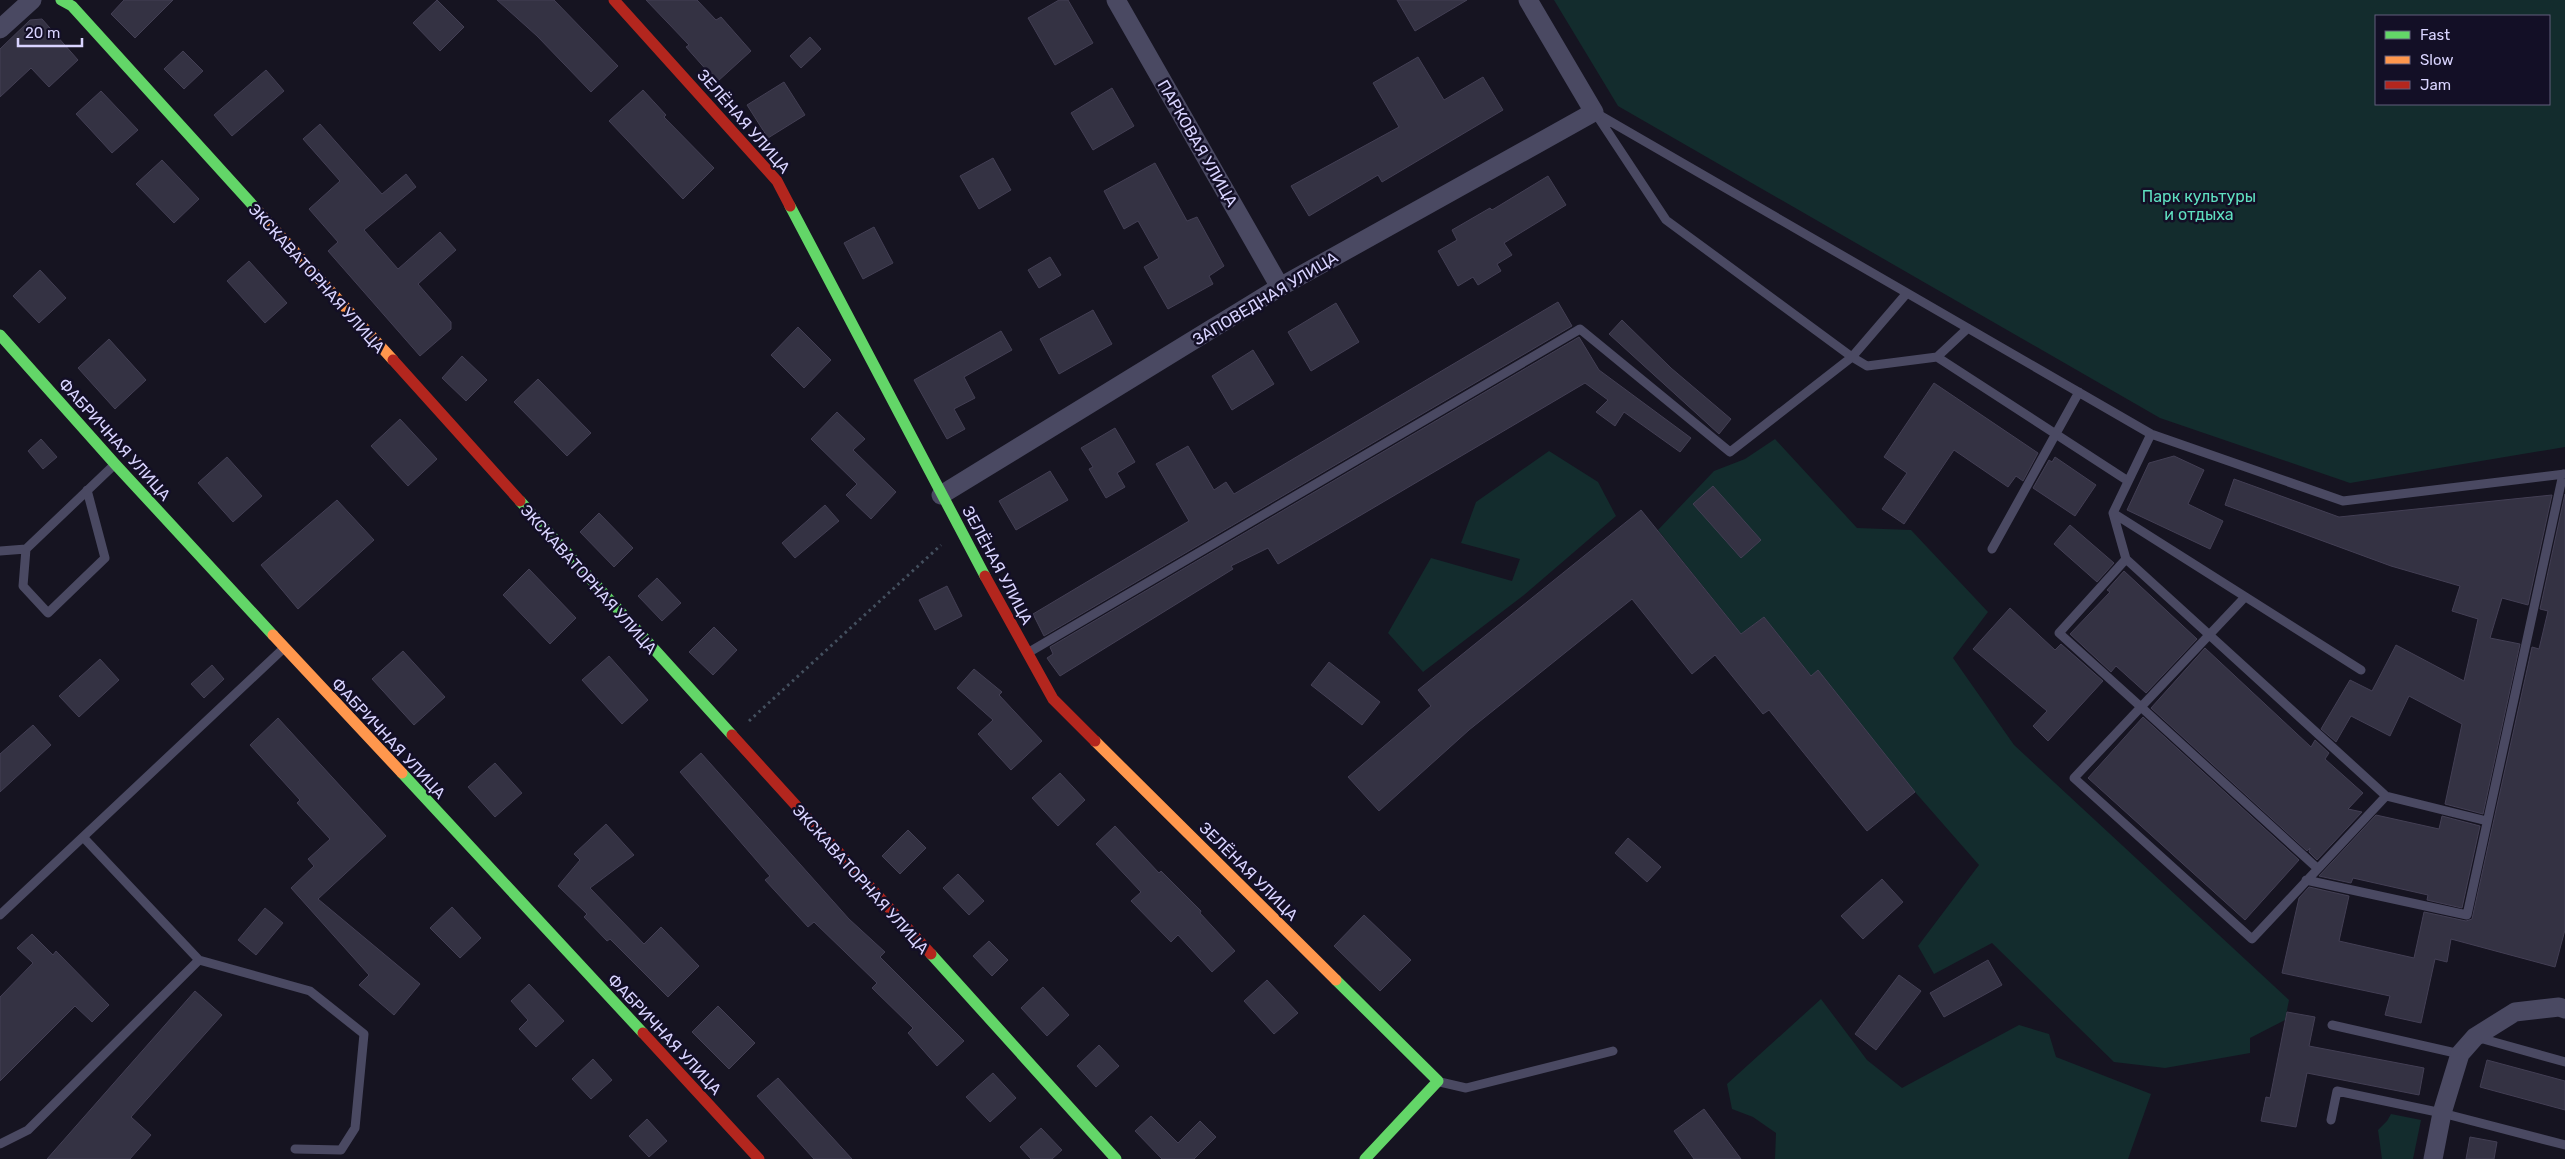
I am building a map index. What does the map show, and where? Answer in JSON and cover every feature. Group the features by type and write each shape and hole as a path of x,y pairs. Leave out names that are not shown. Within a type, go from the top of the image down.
{"street":[{"path":"0,29 32,0"},
{"name":"ЭКСКАВАТОРНАЯ УЛИЦА","path":"61,0 72,6 1116,1159"},
{"name":"ЗЕЛЁНАЯ УЛИЦА","path":"614,0 777,181 941,495 1026,654 1053,699 1438,1081"},
{"name":"ПАРКОВАЯ УЛИЦА","path":"1116,0 1280,286"},
{"path":"1528,0 1594,112"},
{"name":"ЗАПОВЕДНАЯ УЛИЦА","path":"941,495 1280,286 1594,112"},
{"name":"ФАБРИЧНАЯ УЛИЦА","path":"0,335 115,464 284,648 758,1159"},
{"path":"2433,1159 2442,1112 2460,1054 2475,1037 2515,1012 2559,1007 2565,1009"},
{"path":"1365,1159 1438,1081"}],"lane":[{"path":"1594,112 2151,434 2343,501 2564,474 2467,915 2306,880"},
{"path":"1594,112 1666,220 1852,357 1867,366 1937,357 1968,328"},
{"path":"1026,654 1580,329 1730,452 1852,357 1907,293"},
{"path":"1937,357 2128,481"},
{"path":"1992,549 2079,392"},
{"path":"2151,434 2113,513 2126,559 2386,796 2487,821"},
{"path":"87,490 105,558 48,612 23,586 26,549 87,490 115,464"},
{"path":"2113,513 2361,670"},
{"path":"0,550 26,549"},
{"path":"2126,559 2059,633 2317,868"},
{"path":"2245,597 2074,778 2252,938 2386,796"},
{"path":"0,916 284,648"},
{"path":"83,838 199,960 310,991 364,1034 354,1128 342,1150 295,1149"},
{"path":"0,1144 28,1130 199,960"},
{"path":"2332,1025 2460,1054"},
{"path":"2475,1037 2565,1062"},
{"path":"1438,1081 1466,1088 1613,1051"},
{"path":"2331,1120 2337,1091 2442,1112 2565,1145"}],"path":[{"path":"732,737 960,528"}],"green space":[{"name":"Парк культуры и отдыха","path":"1554,0 2565,0 2565,447 2350,483 2160,418 1618,106"},
{"path":"1775,439 1857,528 1911,530 1988,612 1953,658 2014,745 2289,1000 2285,1020 2250,1038 2250,1053 2165,1068 2114,1062 1992,943 1934,974 1918,946 1979,865 1915,792 1818,671 1811,676 1764,617 1741,634 1658,530 1714,471 1745,459"},
{"path":"1549,451 1598,482 1616,516 1524,595 1423,672 1388,633 1431,558 1512,581 1520,559 1461,543 1476,502"},
{"path":"1821,999 1867,1060 1902,1088 2019,1025 2049,1034 2056,1057 2151,1094 2128,1159 1775,1159 1776,1133 1753,1117 1732,1109 1727,1084"},
{"path":"2391,1114 2421,1120 2413,1159 2382,1159 2378,1130"}],"building":[{"path":"124,0 173,0 135,38 111,14"},
{"path":"437,0 464,27 440,51 413,23"},
{"path":"497,0 554,0 618,66 591,92 537,36"},
{"path":"646,0 697,0 716,20 721,17 751,51 717,82 686,47 689,45"},
{"path":"1059,0 1068,0 1093,43 1055,65 1028,18"},
{"path":"1397,0 1467,0 1415,31"},
{"path":"42,19 78,60 49,87 31,68 0,97 0,49 30,20"},
{"path":"810,37 821,49 801,68 790,56"},
{"path":"183,51 203,71 184,89 164,69"},
{"path":"1418,57 1444,100 1483,77 1503,110 1382,182 1378,175 1309,216 1291,186 1399,127 1373,83"},
{"path":"266,70 284,91 232,136 214,115"},
{"path":"784,82 805,115 768,138 747,105"},
{"path":"1112,88 1134,126 1093,150 1071,113"},
{"path":"643,90 666,115 664,117 714,168 683,199 609,121"},
{"path":"101,91 138,130 112,153 76,114"},
{"path":"320,124 382,194 406,174 416,187 364,230 398,269 440,232 456,250 418,284 451,322 451,329 420,356 328,251 338,242 309,209 340,181 303,139"},
{"path":"993,158 1011,190 979,209 960,176"},
{"path":"162,160 199,199 174,223 136,184"},
{"path":"1155,163 1187,221 1197,217 1224,266 1209,276 1213,284 1168,309 1144,267 1159,258 1138,221 1124,229 1104,191"},
{"path":"1548,176 1566,205 1504,243 1512,255 1497,264 1501,271 1478,285 1473,277 1458,286 1438,251 1457,240 1452,230 1490,208 1492,210"},
{"path":"874,227 893,263 863,279 844,243"},
{"path":"1050,257 1061,275 1039,288 1028,270"},
{"path":"249,261 287,303 265,323 227,281"},
{"path":"40,270 66,298 39,323 13,296"},
{"path":"1558,302 1572,326 1044,636 1033,614 1189,521 1156,464 1188,446 1214,490 1226,482 1234,494"},
{"path":"1336,303 1359,342 1311,371 1288,332"},
{"path":"1093,310 1112,344 1059,374 1040,339"},
{"path":"1622,320 1671,368 1731,419 1719,434 1609,334"},
{"path":"798,327 831,360 804,388 771,355"},
{"path":"1001,331 1012,350 964,377 975,398 954,409 965,429 947,439 914,380"},
{"path":"1579,337 1599,370 1691,438 1680,452 1624,412 1615,426 1596,412 1608,400 1585,383 1278,564 1268,548 1231,566 1233,569 1060,676 1047,658 1053,654 1050,647"},
{"path":"109,339 146,380 115,409 78,368"},
{"path":"1253,350 1274,384 1232,410 1212,376"},
{"path":"462,356 487,380 466,401 442,378"},
{"path":"538,379 591,433 567,456 514,402"},
{"path":"1934,383 2038,453 2023,481 2016,476 2008,487 1954,450 1904,524 1882,509 1907,473 1884,457"},
{"path":"837,412 865,439 853,450 896,492 871,519 846,495 857,484 811,439"},
{"path":"400,419 437,459 408,486 371,446"},
{"path":"1115,428 1135,462 1117,473 1125,487 1106,498 1089,469 1093,467 1081,448"},
{"path":"41,439 57,457 43,469 28,451"},
{"path":"2174,456 2204,470 2188,504 2223,521 2210,549 2127,510 2149,463"},
{"path":"227,457 262,496 233,522 198,483"},
{"path":"2055,457 2096,485 2075,516 2033,488 2049,460 2052,462"},
{"path":"1050,471 1068,500 1016,530 999,501"},
{"path":"2234,479 2339,517 2552,495 2528,605 2502,598 2490,638 2520,644 2483,814 2445,804 2462,724 2409,696 2390,736 2351,716 2336,742 2321,729 2350,680 2372,691 2396,645 2464,681 2478,619 2452,611 2460,586 2391,566 2225,505"},
{"path":"1713,486 1761,540 1741,558 1693,504"},
{"path":"2565,494 2565,930 2555,967 2451,939 2447,962 2435,959 2421,1023 2385,1015 2390,996 2282,973 2299,898 2309,887 2349,896 2339,941 2414,958 2424,912 2466,921 2472,919 2532,647 2539,649 2548,611 2540,609"},
{"path":"337,500 374,540 298,609 261,565"},
{"path":"825,505 839,521 795,558 782,543"},
{"path":"1641,510 1741,634 1764,617 1811,676 1818,670 1915,792 1867,831 1769,710 1763,714 1715,655 1692,674 1632,599 1469,730 1379,811 1348,777 1431,706 1418,690"},
{"path":"599,513 633,548 614,567 580,532"},
{"path":"2070,525 2114,563 2097,582 2054,544"},
{"path":"529,569 576,618 550,644 503,595"},
{"path":"2124,571 2197,639 2146,693 2116,666 2111,672 2070,634 2110,592 2107,590"},
{"path":"657,578 681,603 662,621 638,596"},
{"path":"947,586 962,616 935,630 919,600"},
{"path":"2010,608 2055,650 2061,644 2103,681 2048,741 2033,726 2047,711 1973,649"},
{"path":"714,627 737,650 713,675 689,652"},
{"path":"2205,648 2311,747 2315,740 2329,753 2325,759 2363,793 2348,809 2362,812 2317,860 2309,852 2310,848 2307,851 2151,708"},
{"path":"403,651 445,697 414,725 372,679"},
{"path":"609,656 648,700 622,724 582,680"},
{"path":"100,659 119,680 79,717 59,696"},
{"path":"1329,662 1380,702 1362,725 1311,685"},
{"path":"212,665 224,679 204,698 191,684"},
{"path":"974,669 1002,692 999,695 1042,741 1011,770 978,734 993,720 957,688"},
{"path":"2143,717 2299,860 2245,920 2088,778"},
{"path":"278,718 386,836 318,899 420,984 394,1015 359,985 369,975 291,888 314,866 308,859 330,839 297,803 300,800 250,745"},
{"path":"33,725 51,745 0,792 0,754"},
{"path":"701,753 849,919 885,952 880,957 964,1041 937,1066 908,1033 913,1028 872,988 877,983 814,922 808,927 765,880 770,876 680,772"},
{"path":"495,763 522,793 495,817 468,787"},
{"path":"1060,773 1085,800 1058,826 1032,798"},
{"path":"2376,815 2439,829 2442,816 2480,826 2462,908 2427,900 2428,895 2353,878 2351,883 2319,876"},
{"path":"606,824 634,855 590,888 644,944 661,927 699,966 668,997 610,939 607,941 584,917 587,914 558,886 580,860 574,854"},
{"path":"1115,826 1159,873 1161,871 1201,911 1200,913 1235,951 1212,972 1178,935 1171,942 1131,901 1141,892 1096,844"},
{"path":"908,830 926,848 900,874 882,856"},
{"path":"1628,838 1661,867 1647,882 1615,853"},
{"path":"958,874 984,901 969,915 943,888"},
{"path":"1882,879 1903,902 1863,939 1841,916"},
{"path":"452,907 481,938 460,958 430,928"},
{"path":"265,908 283,923 256,955 238,940"},
{"path":"1364,915 1411,960 1380,991 1334,946"},
{"path":"32,934 53,955 56,951 109,1005 92,1022 75,1006 0,1081 0,997 33,963 17,948"},
{"path":"989,941 1008,960 992,976 973,956"},
{"path":"1988,960 2002,985 1944,1017 1930,993"},
{"path":"1899,975 1921,991 1876,1050 1855,1034"},
{"path":"1267,980 1298,1013 1274,1034 1244,1001"},
{"path":"529,984 564,1021 536,1047 519,1029 528,1020 511,1001"},
{"path":"1043,987 1069,1015 1047,1036 1021,1008"},
{"path":"195,991 222,1015 131,1117 151,1135 130,1159 47,1159"},
{"path":"718,1006 755,1043 729,1069 692,1032"},
{"path":"2287,1012 2315,1017 2309,1046 2424,1068 2419,1095 2307,1073 2296,1127 2261,1121 2266,1097 2270,1098"},
{"path":"1099,1045 1119,1066 1096,1087 1077,1066"},
{"path":"593,1059 612,1080 591,1099 572,1079"},
{"path":"2487,1060 2565,1081 2565,1110 2480,1087"},
{"path":"993,1073 1016,1098 990,1122 966,1097"},
{"path":"778,1078 852,1159 814,1159 757,1096"},
{"path":"1704,1109 1741,1159 1694,1159 1674,1131"},
{"path":"1151,1116 1178,1143 1200,1121 1216,1137 1194,1159 1162,1159 1135,1131"},
{"path":"647,1119 667,1141 649,1157 629,1136"},
{"path":"1041,1128 1062,1150 1052,1159 1031,1159 1020,1147"},
{"path":"2470,1137 2497,1142 2494,1159 2466,1159"}],"traffic: fast":[{"path":"61,0 72,6 258,211"},
{"path":"790,206 985,576"},
{"path":"0,335 115,464 273,635"},
{"path":"520,501 732,735"},
{"path":"402,773 643,1033"},
{"path":"931,954 1116,1159"},
{"path":"1336,980 1438,1081 1365,1159"}],"traffic: slow":[{"path":"258,211 393,360"},
{"path":"273,635 402,773"},
{"path":"1095,741 1336,980"}],"traffic: jam":[{"path":"614,0 777,181 790,206"},
{"path":"393,360 520,501"},
{"path":"985,576 1053,699 1095,741"},
{"path":"732,735 931,954"},
{"path":"643,1033 759,1159"}]}
